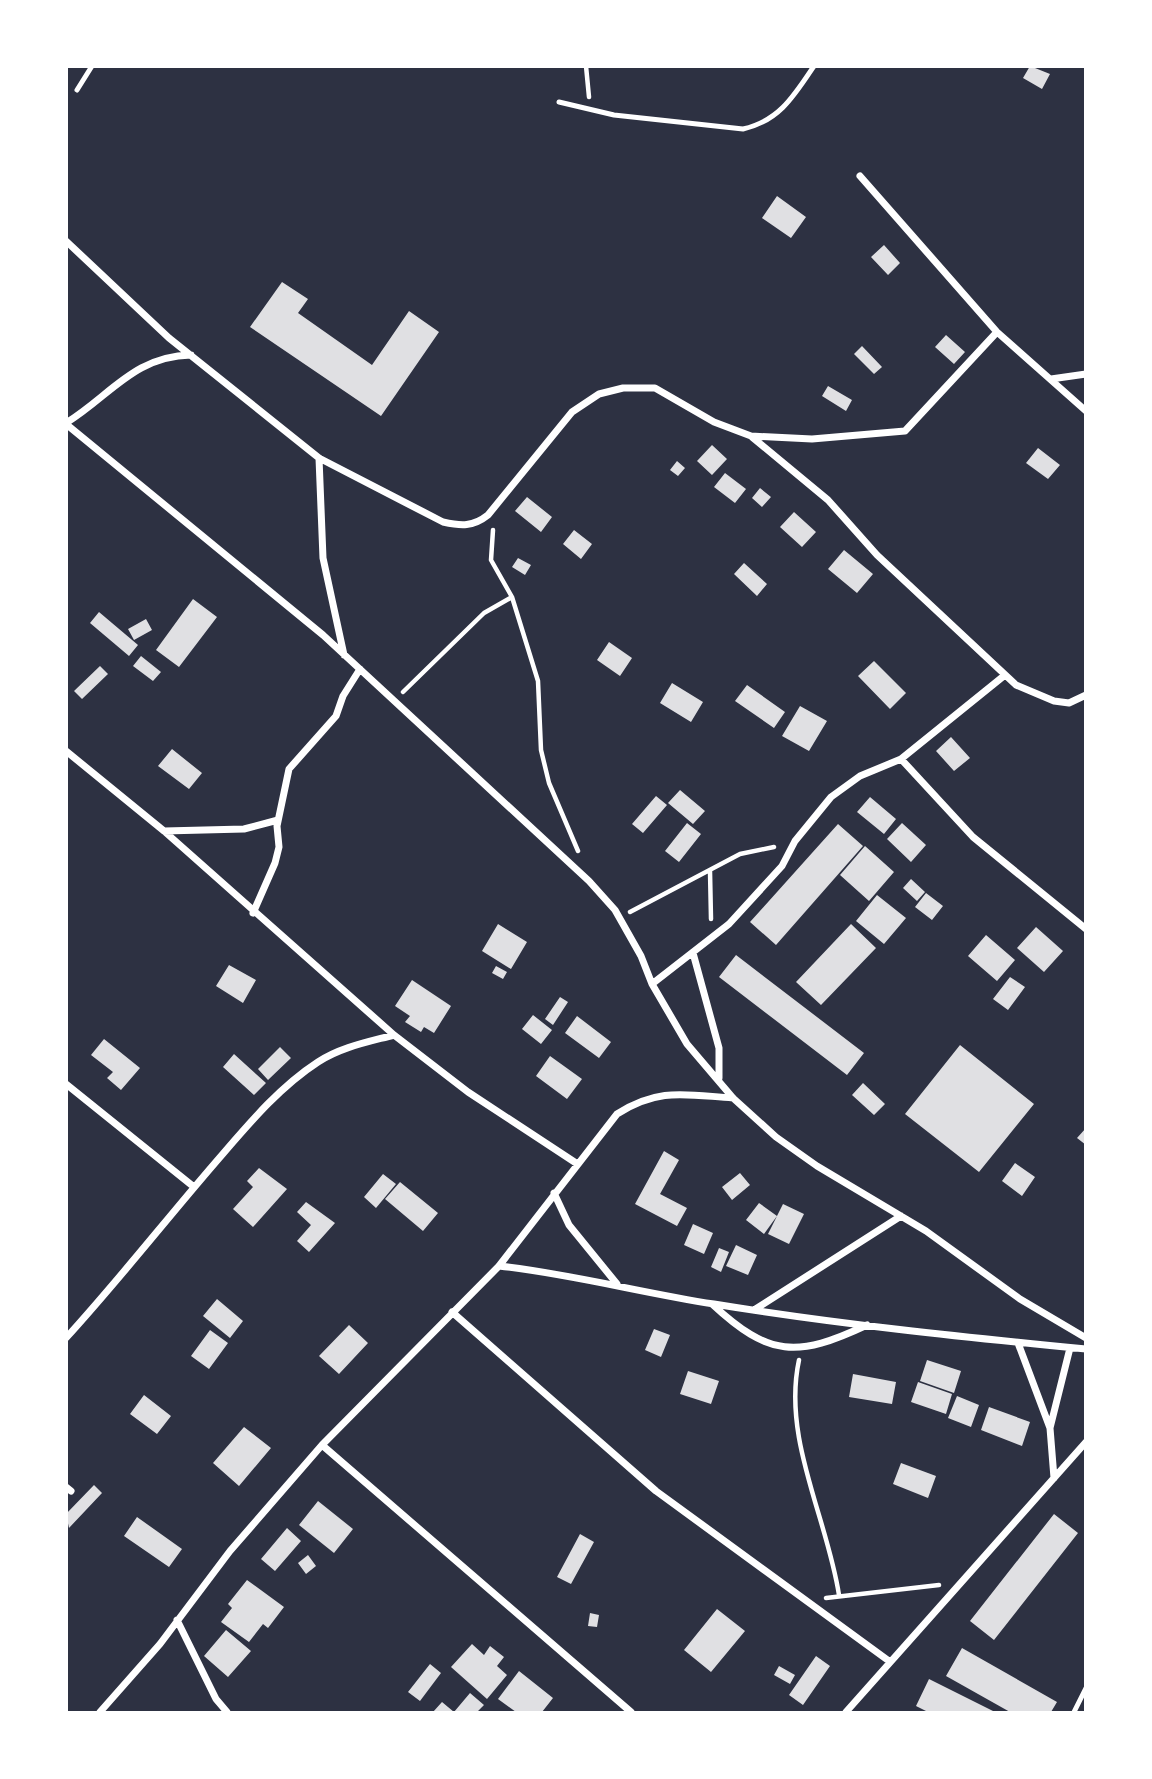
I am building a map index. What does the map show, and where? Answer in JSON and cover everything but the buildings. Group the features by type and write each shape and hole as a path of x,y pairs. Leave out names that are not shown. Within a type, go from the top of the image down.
{"street":[{"path":"860,176 997,332 1086,411"},
{"path":"66,241 169,338 318,458 443,522 469,525 479,522 497,505 572,412 599,394 636,387 654,388 714,422 751,436 812,439 905,431 997,332"},
{"path":"192,355 170,356 129,374 66,424 221,548 360,669 580,874 620,919 652,984 687,1044 719,1078 733,1098 776,1137 901,1216 1020,1299 1086,1338"},
{"path":"1051,379 1086,374"},
{"path":"751,436 828,500 877,555 1016,685 1054,701 1069,703 1086,695"},
{"path":"318,458 323,558 344,655"},
{"path":"253,913 275,863 279,847 278,820 289,769 336,716 342,696 360,669"},
{"path":"652,984 729,924 782,866 795,841 831,797 860,776 901,759 1005,675"},
{"path":"66,751 164,831 253,913 394,1035 468,1092 576,1163"},
{"path":"901,759 973,837 1086,929"},
{"path":"164,831 244,829 278,820"},
{"path":"693,953 717,1038 719,1078"},
{"path":"66,1338 250,1123 291,1082 320,1060 348,1046 394,1035"},
{"path":"66,1084 194,1187"},
{"path":"100,1713 160,1644 230,1551 323,1445 499,1266 576,1163 617,1114 638,1101 660,1094 733,1098"},
{"path":"554,1193 569,1225 618,1285"},
{"path":"754,1310 901,1216"},
{"path":"499,1266 568,1274 711,1304 868,1325 1086,1349"},
{"path":"711,1304 753,1338 801,1349 832,1342 868,1325"},
{"path":"452,1312 656,1491 889,1661"},
{"path":"1018,1343 1050,1428 1054,1478"},
{"path":"1050,1428 1070,1348"},
{"path":"846,1713 889,1661 1086,1442"},
{"path":"323,1445 631,1713"},
{"path":"177,1620 216,1699 228,1713"}],"lane":[{"path":"77,90 92,66"},
{"path":"559,102 590,110 743,129 762,125 780,112 814,66"},
{"path":"1074,1713 1086,1689"}],"path":[{"path":"586,66 590,110"},
{"path":"497,505 491,560 512,597 538,681 541,750 549,783 576,840 580,874"},
{"path":"394,701 484,613 512,597"},
{"path":"620,919 648,900 679,889 740,854 795,841"},
{"path":"710,871 712,936"},
{"path":"801,1349 795,1377 795,1425 830,1548 839,1595"},
{"path":"811,1602 839,1595 959,1583"}]}
